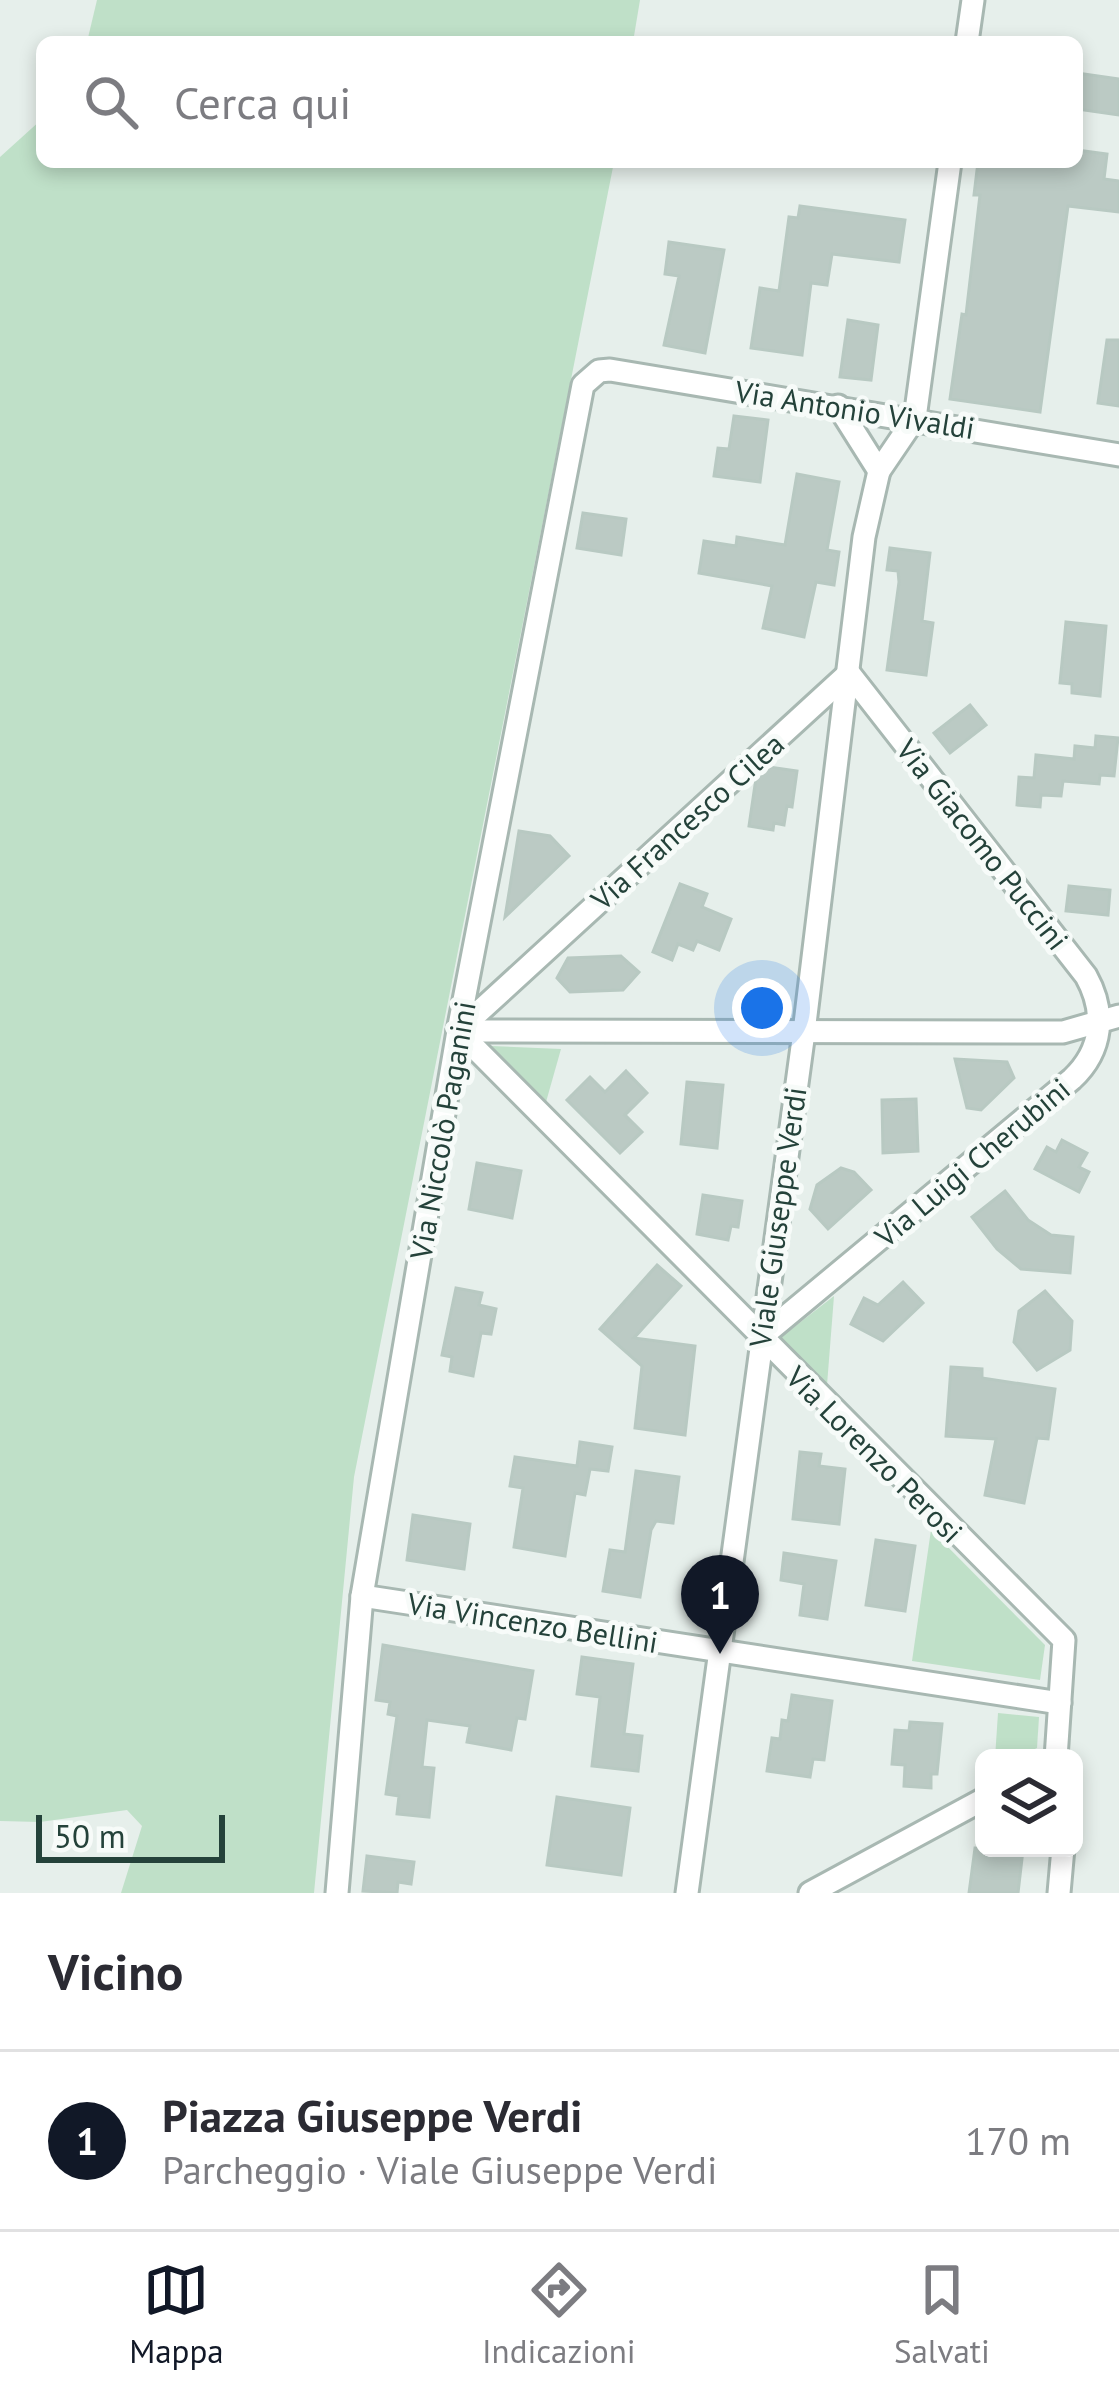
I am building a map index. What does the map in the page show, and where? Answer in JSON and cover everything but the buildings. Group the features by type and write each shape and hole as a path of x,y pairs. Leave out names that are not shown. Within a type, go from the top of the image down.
{"street":[{"path":"968,36 973,0"},
{"path":"838,406 879,471 915,418 949,168"},
{"name":"Via Antonio Vivaldi","path":"591,376 610,370 1119,454"},
{"name":"Via Niccolò Paganini","path":"337,1893 362,1596 458,1031 579,396 591,376"},
{"name":"Viale Giuseppe Verdi","path":"687,1893 804,1032 864,537 879,471"},
{"name":"Via Francesco Cilea","path":"458,1031 849,673"},
{"name":"Via Giacomo Puccini","path":"849,673 1086,976 1109,1019"},
{"path":"458,1031 1063,1033 1109,1019"},
{"name":"Via Luigi Cherubini","path":"759,1339 1072,1079 1109,1019"},
{"name":"Via Lorenzo Perosi","path":"458,1031 759,1339 1064,1640 1060,1703"},
{"name":"Via Vincenzo Bellini","path":"362,1596 1060,1703"},
{"path":"1057,1749 1060,1703"},
{"path":"810,1893 975,1804"},
{"path":"1059,1893 1062,1857"}],"green space":[{"path":"97,0 640,0 634,36 88,36"},
{"path":"36,124 36,168 613,168 354,1477 314,1893 121,1893 142,1826 127,1810 40,1822 0,1821 0,157"},
{"path":"491,1046 561,1049 546,1102"},
{"path":"834,1296 827,1385 780,1338"},
{"path":"931,1530 1045,1645 1040,1680 912,1661"},
{"path":"998,1713 1039,1717 1037,1748 996,1749"}],"place":[{"name":"Piazza Giuseppe Verdi","path":"720,1654"}]}
